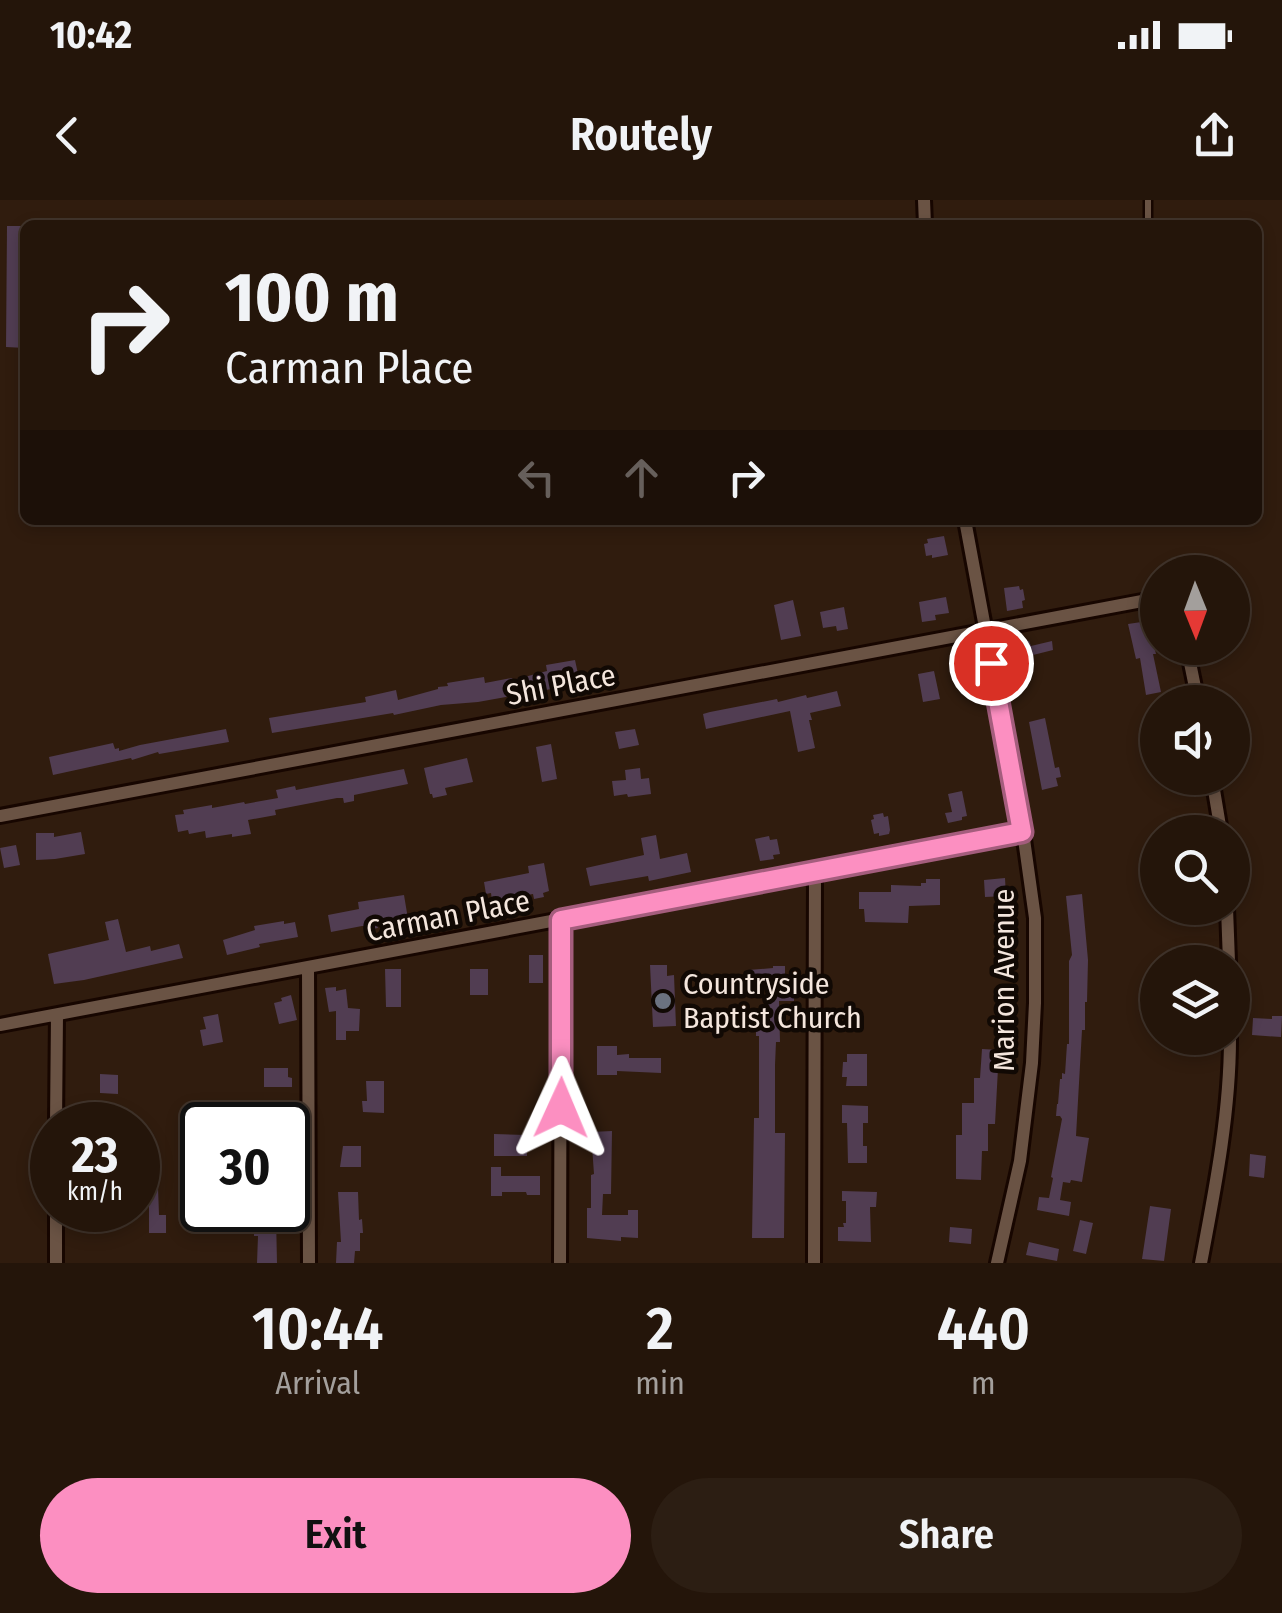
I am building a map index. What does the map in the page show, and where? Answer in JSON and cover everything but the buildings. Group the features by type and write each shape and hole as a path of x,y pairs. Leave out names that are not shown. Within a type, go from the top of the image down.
{"street":[{"name":"Marion Avenue","path":"966,525 1035,918 1033,1043 1020,1161 997,1263"},
{"name":"Shi Place","path":"0,816 1140,601"},
{"name":"Carman Place","path":"0,1025 1022,832"},
{"path":"814,873 814,1263"},
{"path":"560,1263 561,920"},
{"path":"308,967 309,1263"},
{"path":"56,1015 56,1102"},
{"path":"1201,1263 1216,1186 1229,1055"},
{"path":"56,1232 56,1263"}],"place":[{"name":"Countryside Baptist Church","path":"663,1001"}],"route":[{"path":"561,1108 561,920 1022,832 991,663"}]}
